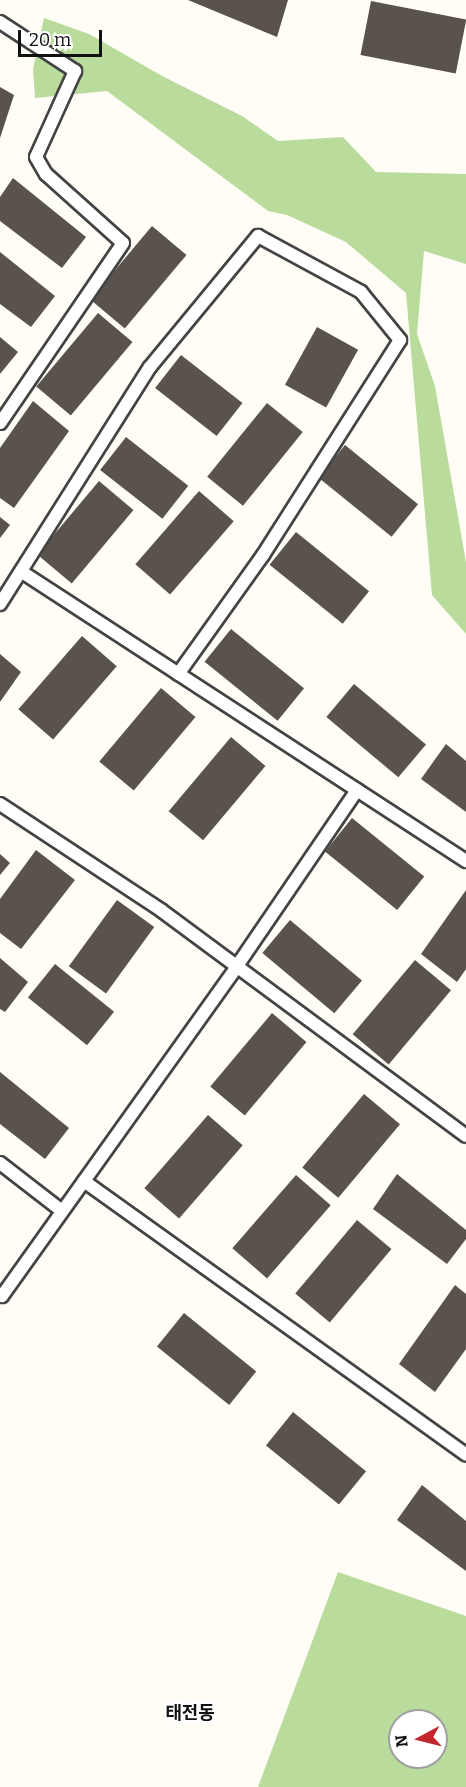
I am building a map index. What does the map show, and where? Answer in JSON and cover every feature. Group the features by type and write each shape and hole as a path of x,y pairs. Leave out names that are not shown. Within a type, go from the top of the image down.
{"lane":[{"path":"0,22 75,71 36,157 45,174 123,243 0,423"},
{"path":"0,604 150,367 258,236 361,292 400,340 263,555 178,674"},
{"path":"22,572 466,861"},
{"path":"0,1295 2,1296 237,966 357,790"},
{"path":"0,804 162,911 466,1136"},
{"path":"0,1163 62,1211"},
{"path":"84,1181 466,1454"}],"green space":[{"path":"44,18 89,34 164,77 242,116 278,141 343,137 376,172 466,174 466,264 424,251 417,334 435,386 466,562 466,634 432,595 406,293 346,242 287,215 268,211 107,91 35,98 33,69"},
{"path":"338,1572 466,1616 466,1787 258,1787"}],"building":[{"path":"188,0 288,0 277,37"},
{"path":"371,1 466,19 456,73 361,55"},
{"path":"0,87 14,95 0,138"},
{"path":"13,178 86,237 62,268 0,221 0,197"},
{"path":"152,226 186,255 125,328 90,300"},
{"path":"0,252 55,296 31,327 0,304"},
{"path":"98,313 132,342 71,415 36,387"},
{"path":"317,327 358,350 326,408 285,385"},
{"path":"0,337 18,352 0,374"},
{"path":"181,355 242,403 217,436 155,388"},
{"path":"33,401 69,431 14,508 0,498 0,448"},
{"path":"267,403 303,432 243,506 207,477"},
{"path":"126,437 188,486 162,519 100,470"},
{"path":"345,445 418,504 392,537 319,478"},
{"path":"99,481 133,510 72,583 37,555"},
{"path":"199,491 234,521 170,594 135,564"},
{"path":"0,517 10,525 0,538"},
{"path":"296,532 369,591 343,624 270,565"},
{"path":"231,629 304,688 278,721 205,662"},
{"path":"82,636 117,666 53,739 18,709"},
{"path":"0,654 21,672 0,702"},
{"path":"354,684 426,744 398,777 326,717"},
{"path":"161,688 195,717 134,790 99,762"},
{"path":"231,737 265,766 203,840 169,811"},
{"path":"446,744 466,761 466,812 421,779"},
{"path":"352,818 424,877 397,910 325,851"},
{"path":"36,850 75,880 21,949 0,933 0,899"},
{"path":"0,854 10,863 0,875"},
{"path":"466,890 466,969 457,982 421,954"},
{"path":"117,900 154,927 106,993 69,966"},
{"path":"290,920 362,980 334,1013 262,953"},
{"path":"0,958 28,982 5,1012 0,1009"},
{"path":"415,960 451,990 389,1065 353,1034"},
{"path":"55,964 114,1012 87,1045 28,997"},
{"path":"272,1013 306,1042 245,1115 210,1087"},
{"path":"0,1072 69,1128 45,1159 0,1124"},
{"path":"364,1094 400,1124 338,1198 302,1168"},
{"path":"208,1115 243,1145 179,1218 144,1188"},
{"path":"397,1174 466,1230 466,1239 447,1264 373,1209"},
{"path":"296,1175 331,1205 267,1278 232,1248"},
{"path":"357,1220 391,1249 330,1322 295,1294"},
{"path":"455,1285 466,1294 466,1349 435,1392 399,1364"},
{"path":"184,1313 256,1372 229,1405 157,1346"},
{"path":"293,1412 366,1471 339,1505 266,1445"},
{"path":"422,1485 466,1521 466,1571 397,1520"}],"district":[{"name":"태전동","path":"190,1713"}]}
